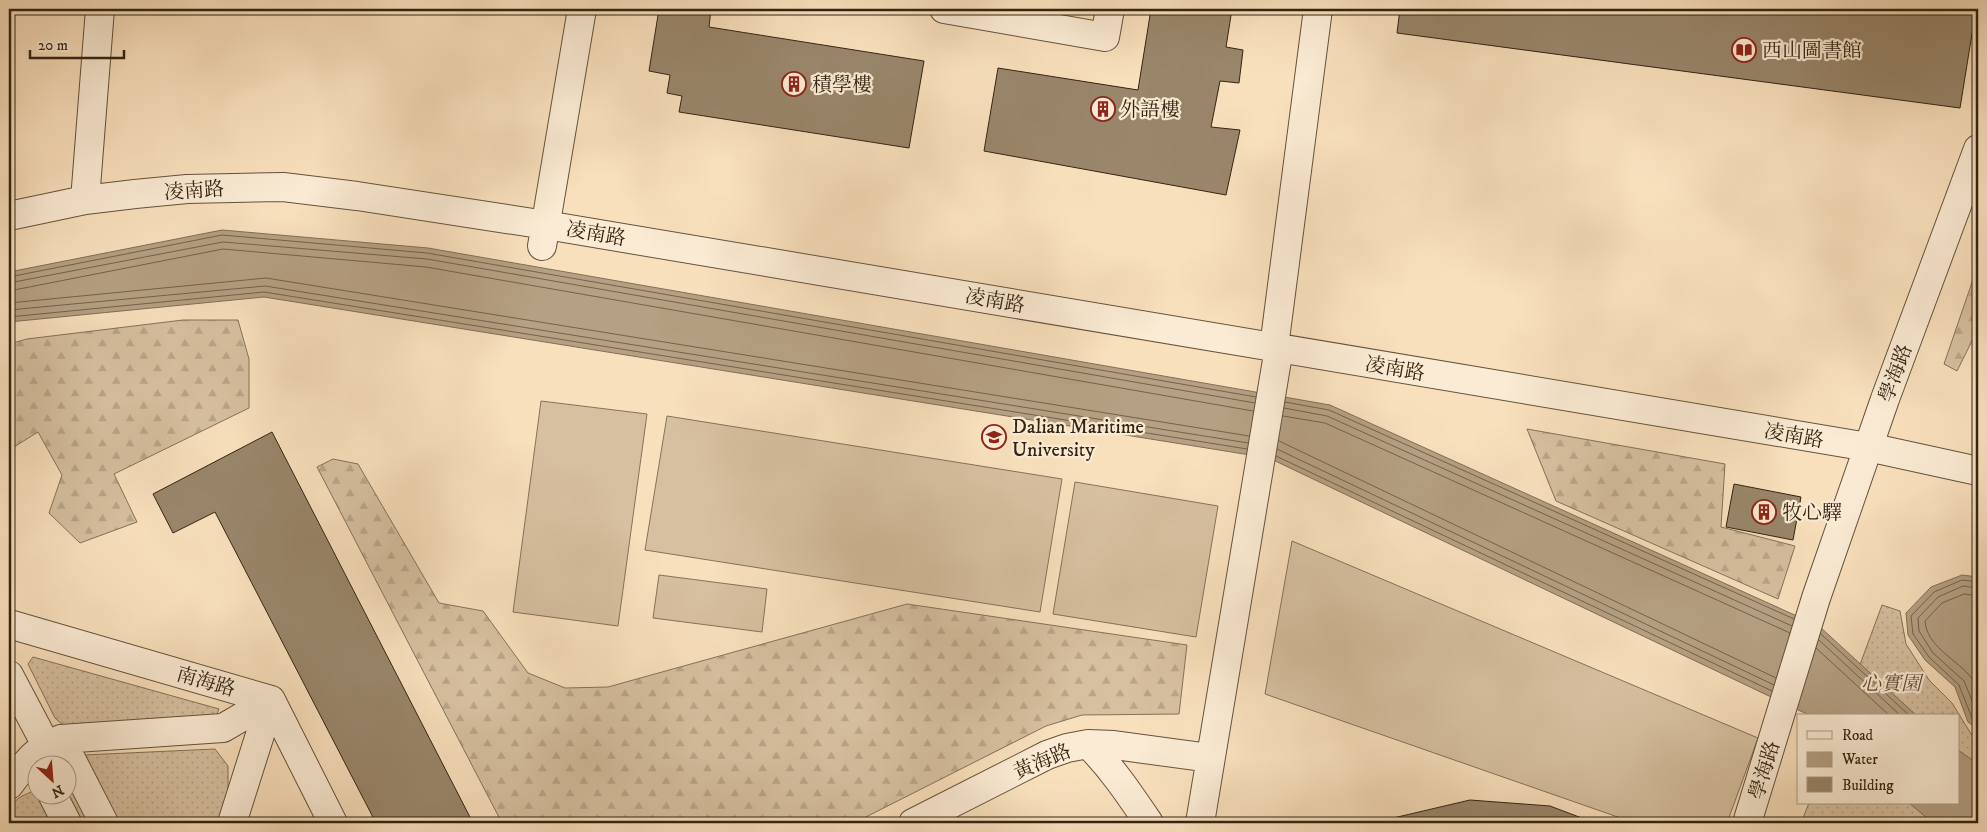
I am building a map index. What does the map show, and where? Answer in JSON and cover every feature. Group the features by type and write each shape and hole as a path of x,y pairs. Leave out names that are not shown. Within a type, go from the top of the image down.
{"street":[{"path":"85,200 100,9"},
{"path":"544,235 582,9"},
{"path":"944,9 1105,37 1110,9"},
{"path":"1200,823 1271,394 1318,9"},
{"name":"學海路","path":"1747,823 1816,598 1868,447 1978,149"},
{"name":"凌南路","path":"9,216 85,200 187,189 283,186 357,196 544,235 1276,348 1868,447 1978,471"},
{"name":"南海路","path":"9,624 271,700"},
{"path":"9,675 44,751 104,823"},
{"path":"9,785 44,751 223,728 271,700"},
{"path":"232,823 271,700"},
{"path":"271,700 333,823"},
{"path":"1088,744 1105,760 1149,823"},
{"name":"黃海路","path":"914,823 1047,755 1067,748 1088,744 1114,745 1210,758"},
{"path":"57,804 67,823"}],"green space":[{"path":"1978,265 1978,329 1957,371 1944,364"},
{"path":"183,320 238,320 249,359 249,408 114,474 137,522 80,543 49,513 62,475 38,432 9,450 9,344 27,339"},
{"path":"541,401 647,414 618,626 513,612"},
{"path":"667,416 1062,479 1040,612 645,550"},
{"path":"1527,429 1725,464 1721,527 1795,546 1778,599 1556,501"},
{"path":"333,459 358,464 439,603 483,611 528,673 565,688 608,687 907,604 1187,645 1179,714 1082,715 1046,726 854,823 502,823 317,467"},
{"path":"1075,482 1218,506 1196,637 1053,614"},
{"path":"1292,541 1758,738 1727,823 1635,823 1265,694"},
{"path":"659,575 767,589 762,632 653,618"},
{"name":"心實園","path":"1882,605 1900,611 1906,644 1929,680 1952,703 1959,714 1842,714"},
{"path":"33,657 219,709 216,716 64,726 55,718 28,664"},
{"name":"心實園","path":"1960,716 1978,745 1978,823 1801,823 1809,804 1960,804"},
{"path":"215,749 228,766 228,791 218,823 115,823 84,755"},
{"path":"78,791 94,823 78,823 71,804 78,804"},
{"path":"28,794 28,804 47,804 60,823 9,823 12,806 22,796"}],"water":[{"path":"222,230 428,248 1330,405 1819,626 1915,714 1807,714 1269,458 264,297 9,322 9,272"},
{"path":"1962,575 1978,577 1978,729 1968,722 1955,687 1925,660 1908,635 1906,613 1931,587"},
{"path":"1960,751 1978,764 1978,823 1933,823 1910,804 1960,804"}],"building":[{"name":"積學樓","path":"659,9 711,9 709,27 924,61 909,148 679,112 682,96 667,93 670,75 649,71"},
{"name":"外語樓","path":"1151,9 1232,9 1226,47 1243,50 1239,83 1220,81 1211,127 1240,130 1226,195 984,151 998,68 1138,90"},
{"name":"西山圖書館","path":"1400,9 1976,9 1960,108 1397,33"},
{"path":"272,432 473,823 376,823 215,512 173,533 153,494"},
{"name":"牧心驛","path":"1734,484 1801,497 1793,540 1726,527"},
{"path":"1470,800 1550,806 1595,823 1379,823"}],"place":[{"name":"西山圖書館","path":"1744,50"},
{"name":"積學樓","path":"794,84"},
{"name":"外語樓","path":"1103,109"},
{"name":"Dalian Maritime University","path":"994,437"},
{"name":"牧心驛","path":"1764,512"}]}
